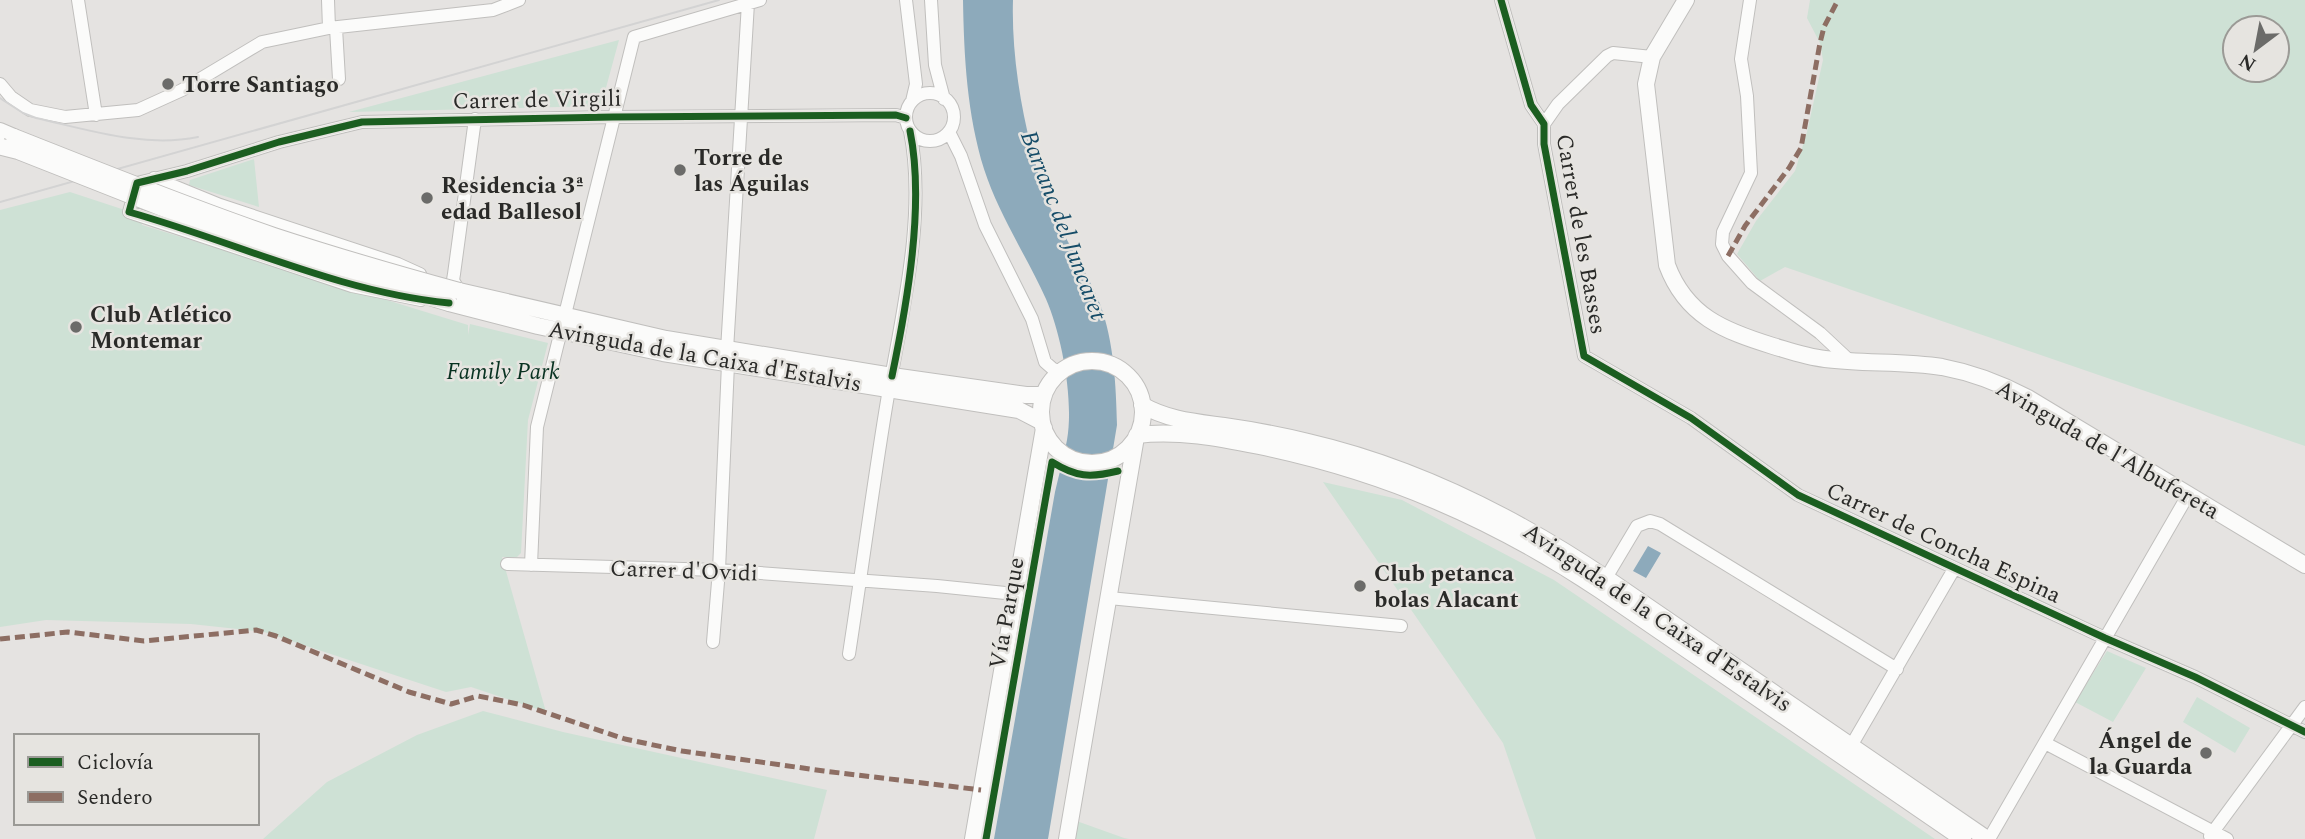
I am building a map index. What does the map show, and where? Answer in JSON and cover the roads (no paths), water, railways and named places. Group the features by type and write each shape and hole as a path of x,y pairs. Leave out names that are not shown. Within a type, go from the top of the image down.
{"main road":[{"name":"Avinguda de l'Albufereta","path":"1686,0 1652,57 1645,97 1667,265 1673,282 1692,307 1704,317 1734,333 1797,353 1852,362 1939,367 1995,381 2028,398 2305,565"},
{"name":"Avinguda de la Caixa d'Estalvis","path":"4,141 18,151 193,220 304,259 562,324 727,357 891,383 1019,410 1043,425"},
{"path":"973,839 1043,425 1043,395 1061,371 1079,362 1089,361 1111,365 1122,371 1133,383 1142,405 1142,420 1137,436 1067,839"},
{"name":"Avinguda de la Caixa d'Estalvis","path":"891,383 1043,395"},
{"name":"Avinguda de la Caixa d'Estalvis","path":"1142,405 1169,417 1309,442 1377,462 1433,482 1512,520 1560,547 1988,839"},
{"path":"1043,425 1058,450 1069,458 1085,462 1105,461 1121,454 1137,436"},
{"name":"Avinguda de la Caixa d'Estalvis","path":"1137,436 1167,432 1306,456 1402,486 1505,532 1600,590 1962,839"}],"street":[{"path":"78,0 96,115"},
{"path":"328,0 339,79"},
{"path":"849,654 902,323 912,244 915,173 906,118 916,84 906,0"},
{"path":"931,0 935,65 944,99"},
{"name":"Carrer de les Basses","path":"1501,0 1531,105 1544,124 1544,144 1584,356"},
{"path":"1749,0 1741,59 1747,96 1751,173 1723,232 1722,244 1728,256 1752,284 1820,333 1852,362"},
{"path":"0,84 11,97 30,110 65,117 138,110 182,90 262,42 332,28 493,10 512,1"},
{"path":"531,565 537,427 634,37 754,2 740,116 719,570 713,642"},
{"path":"1544,124 1559,104 1607,56 1613,53 1652,57"},
{"path":"925,94 935,65"},
{"path":"910,131 923,141 939,140 949,132 954,116 949,103 938,95 925,94 912,101"},
{"name":"Carrer de Virgili","path":"135,214 137,183 154,178 174,180 279,142 362,122 740,116 906,118"},
{"path":"454,297 453,280 475,119"},
{"path":"949,132 961,156 985,225 1032,318 1045,362 1053,369 1061,371"},
{"name":"Avinguda de la Caixa d'Estalvis","path":"174,180 220,205 398,264 454,297"},
{"name":"Avinguda de la Caixa d'Estalvis","path":"135,214 352,285 408,299 454,297"},
{"name":"Carrer de Concha Espina","path":"1584,356 1691,418 1798,495 1954,569 2195,677 2305,732"},
{"path":"1988,839 2188,495"},
{"path":"1606,578 1637,526 1650,521 1660,524 1896,669"},
{"name":"Carrer d'Ovidi","path":"507,564 719,570 1015,594"},
{"path":"1851,746 1954,569"},
{"path":"1109,598 1401,626"},
{"path":"2210,836 2305,707"},
{"path":"2045,743 2210,836 2227,839"}],"water":[{"path":"963,0 1013,0 1017,73 1031,148 1051,208 1100,304 1113,364 1117,425 1048,839 994,839 1055,492 1067,440 1068,388 1062,349 1052,314 997,203 978,148 968,85"},
{"path":"1648,546 1661,553 1646,578 1633,571"}],"tram line":[{"path":"0,202 719,0"},
{"path":"0,98 36,118 96,132 157,140 198,137"}],"place":[{"name":"Torre Santiago","path":"168,84"},
{"name":"Torre de las Águilas","path":"680,170"},
{"name":"Residencia 3ª edad Ballesol","path":"427,198"},
{"name":"Club Atlético Montemar","path":"76,327"},
{"name":"Club petanca bolas Alacant","path":"1360,586"},
{"name":"Ángel de la Guarda","path":"2206,753"}],"water label":[{"name":"Barranc del Juncaret","path":"1064,225"}],"park label":[{"name":"Family Park","path":"503,371"}]}
